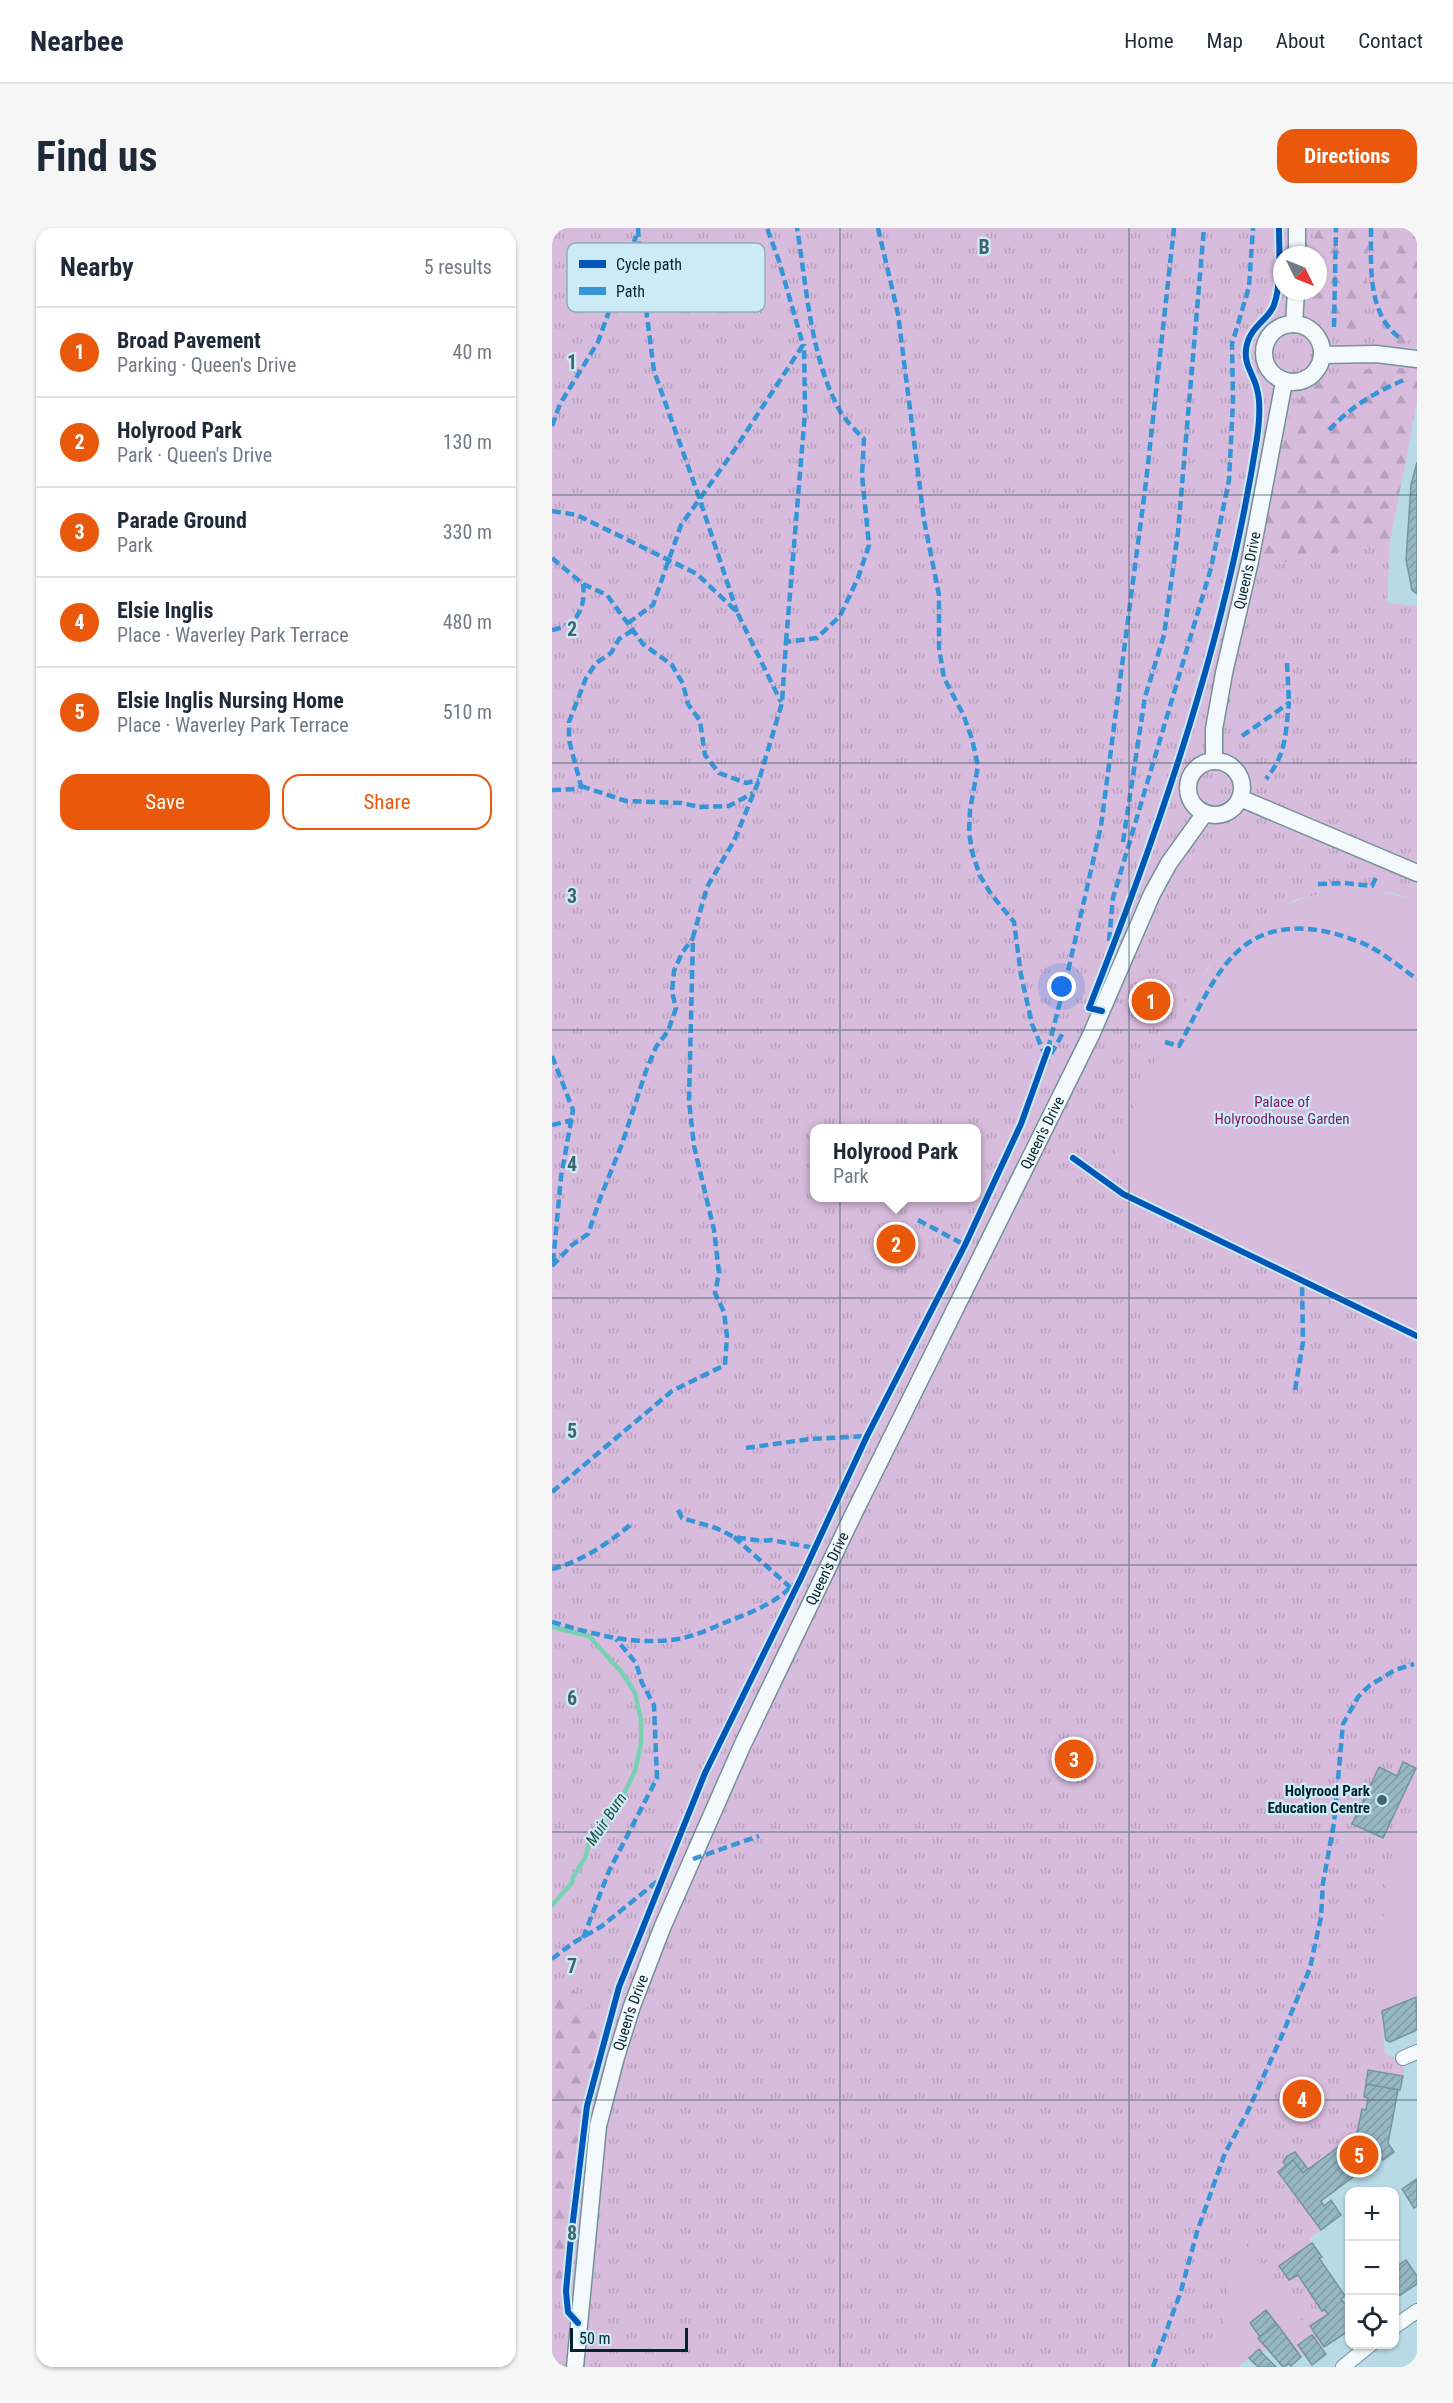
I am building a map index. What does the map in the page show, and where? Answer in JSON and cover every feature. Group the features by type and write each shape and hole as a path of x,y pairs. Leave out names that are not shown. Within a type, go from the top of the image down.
{"street":[{"path":"1297,228 1297,246"},
{"path":"1294,324 1295,300"},
{"path":"1294,324 1305,327 1314,334 1320,344 1322,355 1316,372 1296,383 1284,382 1274,377 1263,357 1264,346 1273,332 1283,326 1294,324"},
{"path":"1322,355 1376,354 1417,359"},
{"name":"Queen's Drive","path":"1214,761 1214,729 1224,673 1250,561 1284,382"},
{"path":"1214,761 1225,763 1237,773 1241,782 1240,798 1234,807 1226,813 1215,815 1205,813 1192,804 1188,794 1188,783 1195,769 1204,763 1214,761"},
{"path":"1240,798 1417,873"},
{"name":"Queen's Drive","path":"574,2367 598,2126 632,2006 662,1928 742,1746 855,1511 1091,1035 1152,894 1169,863 1205,813"},
{"path":"1403,2058 1417,2052"},
{"path":"1399,2324 1417,2311"},
{"path":"1343,2367 1365,2349"}],"green space":[{"path":"552,228 1417,228 1417,343 1414,358 1417,401 1390,542 1387,603 1417,606 1417,900 1393,893 1363,890 1331,892 1293,900 1208,967 1188,999 1153,1069 1417,988 1417,1804 1390,1861 1376,1984 1385,2053 1405,2064 1403,2076 1368,2070 1364,2096 1368,2098 1366,2109 1362,2110 1357,2133 1308,2169 1295,2152 1290,2153 1284,2160 1286,2166 1278,2172 1321,2230 1309,2239 1312,2243 1279,2266 1289,2280 1298,2275 1322,2311 1325,2310 1328,2314 1310,2326 1324,2347 1322,2349 1238,2235 1219,2355 1207,2367 552,2367"},
{"path":"1314,228 1369,228 1366,296 1359,338 1329,331 1318,320 1313,300 1327,300 1327,246 1313,246"},
{"path":"1385,228 1417,228 1417,318 1413,336 1404,347 1383,341 1379,255"},
{"path":"1375,368 1417,368 1417,401 1390,542 1256,568 1280,445 1290,415 1308,390 1321,381 1348,372"},
{"name":"Palace of Holyroodhouse Garden","path":"1372,890 1417,900 1417,1329 1126,1188 1118,1171 1116,1159 1118,1140 1182,1008 1207,970 1238,936 1274,911 1318,895"},
{"path":"1417,1804 1417,1996 1382,2011 1386,2040 1384,2040 1376,1984 1390,1861"},
{"path":"552,1981 572,1988 606,2024 582,2112 564,2285 552,2285"},
{"path":"1238,2234 1312,2335 1298,2345 1305,2355 1301,2357 1266,2311 1250,2323 1267,2349 1262,2353 1258,2349 1239,2367 1207,2367 1219,2355"}],"building":[{"path":"1417,462 1417,594 1412,590 1406,560 1411,485"},
{"name":"Holyrood Park Education Centre","path":"1403,1762 1416,1768 1383,1838 1352,1824 1379,1767 1397,1776"},
{"path":"1416,1997 1417,2030 1390,2042 1386,2040 1382,2011"},
{"path":"1368,2070 1403,2076 1400,2090 1366,2084"},
{"path":"1366,2084 1398,2090 1388,2143 1394,2152 1383,2160 1380,2157 1321,2201 1324,2206 1331,2200 1341,2215 1321,2230 1278,2172 1293,2160 1303,2173 1357,2133 1362,2109 1366,2110 1368,2098 1364,2097"},
{"path":"1295,2152 1308,2169 1303,2173 1293,2160 1286,2166 1283,2162 1287,2156"},
{"path":"1417,2179 1417,2206 1414,2208 1402,2189"},
{"path":"1312,2243 1322,2257 1319,2258 1345,2296 1341,2299 1345,2302 1345,2333 1324,2347 1310,2326 1328,2314 1325,2310 1322,2311 1298,2275 1289,2280 1279,2266"},
{"path":"1406,2260 1417,2276 1417,2284 1399,2296 1399,2295 1399,2265"},
{"path":"1266,2310 1277,2324 1260,2337 1250,2323"},
{"path":"1277,2324 1301,2357 1291,2366 1289,2364 1283,2367 1258,2338"},
{"path":"1312,2335 1326,2354 1312,2365 1298,2345"},
{"path":"1259,2349 1276,2367 1258,2367 1249,2358"}],"waterway":[{"name":"Muir Burn","path":"552,1627 589,1636 623,1674 635,1693 641,1720 641,1743 635,1771 622,1798 591,1836 585,1858 573,1877 572,1883 552,1905"}],"marked path":[{"path":"638,228 639,243"},
{"path":"628,623 653,605 681,525 731,455 803,345 767,228"},
{"path":"552,1492 672,1391 725,1365 727,1336 724,1312 715,1293 719,1273 714,1230 694,1146 689,1101 693,937 707,887 734,841 759,780 782,703 786,642 817,638 840,616 858,578 869,545 862,475 864,439 840,411 822,368 811,322 797,228"},
{"path":"878,228 898,314 924,520 939,595 939,648 944,678 963,714 978,766 970,810 969,833 973,855 980,876 991,894 1014,922 1021,975 1032,1024 1044,1053"},
{"path":"1048,1049 1101,826 1146,482 1174,228"},
{"path":"1123,842 1145,697 1164,635 1178,532 1204,228"},
{"path":"1109,941 1113,898 1211,568 1229,480 1233,402 1232,344 1249,287 1253,228"},
{"path":"1334,327 1336,228"},
{"path":"1371,228 1371,273 1376,302 1389,328 1400,338"},
{"path":"633,243 636,236"},
{"path":"552,426 560,404 598,342 609,312"},
{"path":"646,312 654,371 737,612"},
{"path":"786,642 805,413 804,344"},
{"path":"1329,430 1364,400 1406,379"},
{"path":"552,511 577,515 697,574 737,612 781,702"},
{"path":"552,558 583,584 607,595 643,644 672,665 683,684 688,704 700,721 705,755 719,773 746,783 759,780"},
{"path":"552,630 561,628 574,620 583,601 583,584"},
{"path":"552,790 577,789 581,786 569,740 569,722 586,678 596,663 611,653 619,639 633,630"},
{"path":"1287,663 1289,703"},
{"path":"1242,736 1289,703 1286,734 1281,752 1266,779"},
{"path":"581,786 626,801 681,803 700,807 729,806 753,793"},
{"path":"1318,884 1345,883 1372,886 1377,875"},
{"path":"1165,1042 1179,1046 1219,973 1237,952 1263,935 1278,931 1293,929 1324,931 1363,943 1417,979"},
{"path":"552,1266 572,1245 588,1234 622,1144 646,1071 656,1047 668,1031 676,1008 672,992 674,971 682,953 693,938"},
{"path":"1051,1054 1063,1033"},
{"path":"552,1056 573,1110 561,1177 553,1263"},
{"path":"552,1125 572,1120"},
{"path":"918,1220 965,1245"},
{"path":"1295,1390 1303,1342 1302,1280"},
{"path":"746,1448 810,1439 867,1436"},
{"path":"678,1510 682,1518 716,1528 734,1537 771,1540 815,1548"},
{"path":"552,1569 593,1552 630,1525"},
{"path":"734,1537 791,1588"},
{"path":"552,1622 630,1640 678,1639 698,1634 756,1610 780,1596 794,1584"},
{"path":"583,1938 609,1871 657,1778 654,1705 642,1683 636,1663 616,1639"},
{"path":"1153,2367 1181,2291 1197,2232 1225,2153 1247,2113 1310,1968 1321,1917 1323,1883 1334,1823 1343,1724 1358,1697 1369,1686 1395,1670 1414,1664"},
{"path":"693,1859 759,1836"},
{"path":"552,1959 602,1926 660,1879"}],"cycle path":[{"path":"1102,1011 1089,1008 1166,799 1210,656 1228,584 1244,511 1259,420 1256,384 1246,360 1246,350 1251,335 1268,315 1277,296 1279,228"},
{"path":"578,2323 568,2312 566,2291 571,2237 587,2106 619,1987 705,1773 801,1578 867,1436 965,1245 1021,1124 1048,1049"},
{"path":"1073,1158 1123,1194 1417,1336"}],"place":[{"name":"Broad Pavement","path":"1151,1001"},
{"name":"Holyrood Park","path":"896,1244"},
{"name":"Parade Ground","path":"1074,1759"},
{"name":"Holyrood Park Education Centre","path":"1382,1800"},
{"name":"Elsie Inglis","path":"1302,2099"},
{"name":"Elsie Inglis Nursing Home","path":"1359,2155"}]}
